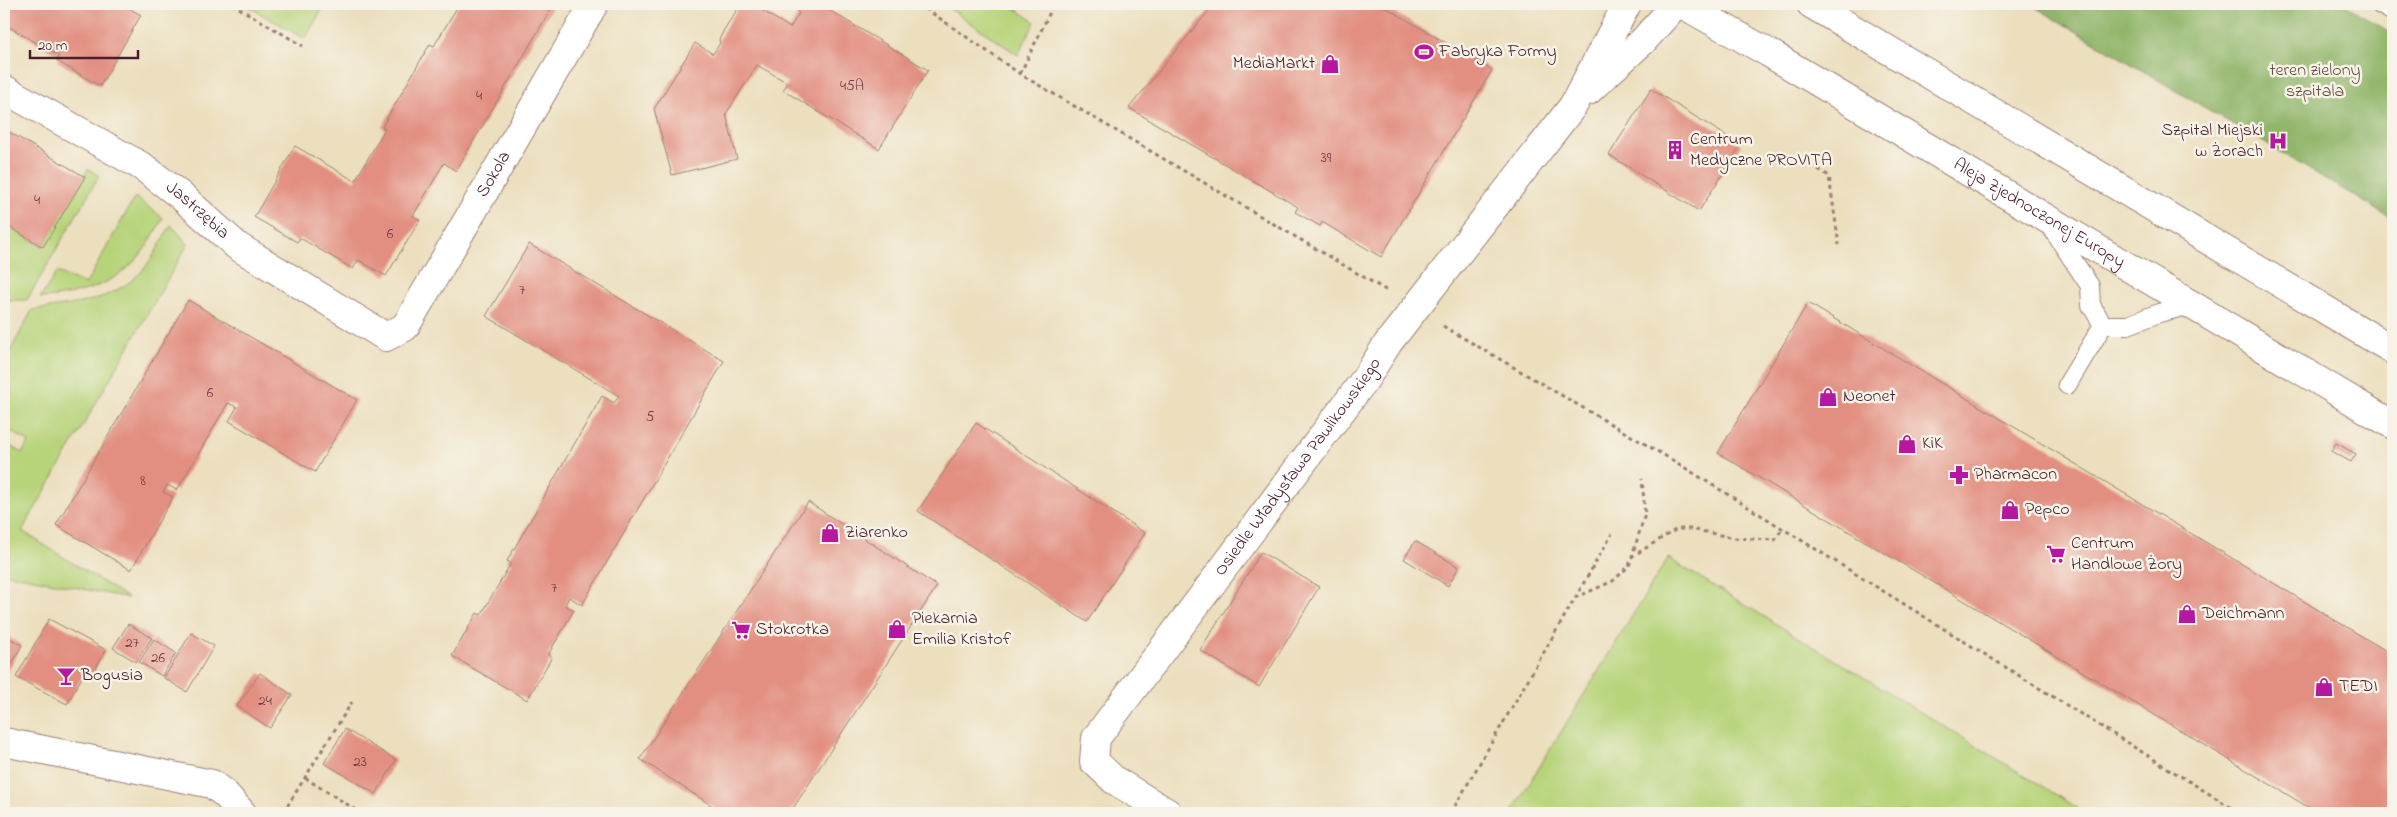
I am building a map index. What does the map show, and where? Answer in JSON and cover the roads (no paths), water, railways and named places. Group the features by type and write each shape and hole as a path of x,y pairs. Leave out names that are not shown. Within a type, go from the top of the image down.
{"street":[{"name":"Sokola","path":"386,337 405,327 594,4"},
{"name":"Osiedle Władysława Pawlikowskiego","path":"1573,106 1627,4"},
{"name":"Osiedle Władysława Pawlikowskiego","path":"1168,813 1114,780 1094,760 1096,738 1366,378 1415,308 1573,106 1642,41 1676,4"},
{"name":"Aleja Zjednoczonej Europy","path":"1682,4 2393,425"},
{"path":"1811,4 2393,350"},
{"name":"Jastrzębia","path":"4,89 143,167 181,196 237,246 386,337"},
{"path":"4,742 212,784 226,795 242,813"}],"lane":[{"path":"2379,4 2393,12"},
{"path":"2045,218 2090,286 2091,305 2103,325"},
{"path":"2103,325 2128,326 2159,313 2191,305"},
{"path":"2067,386 2103,325"}],"place":[{"name":"Fabryka Formy","path":"1424,52"},
{"name":"MediaMarkt","path":"1330,64"},
{"name":"Szpital Miejski w Żorach","path":"2278,141"},
{"name":"Centrum Medyczne PROVITA","path":"1675,150"},
{"name":"Neonet","path":"1828,397"},
{"name":"KiK","path":"1907,444"},
{"name":"Pharmacon","path":"1959,475"},
{"name":"Pepco","path":"2010,510"},
{"name":"Ziarenko","path":"830,533"},
{"name":"Centrum Handlowe Żory","path":"2056,554"},
{"name":"Deichmann","path":"2187,614"},
{"name":"Piekarnia Emilia Kristof","path":"897,629"},
{"name":"Stokrotka","path":"741,630"},
{"name":"Bogusia","path":"66,676"},
{"name":"TEDI","path":"2324,687"}],"park label":[{"name":"teren zielony szpitala","path":"2315,81"}]}
